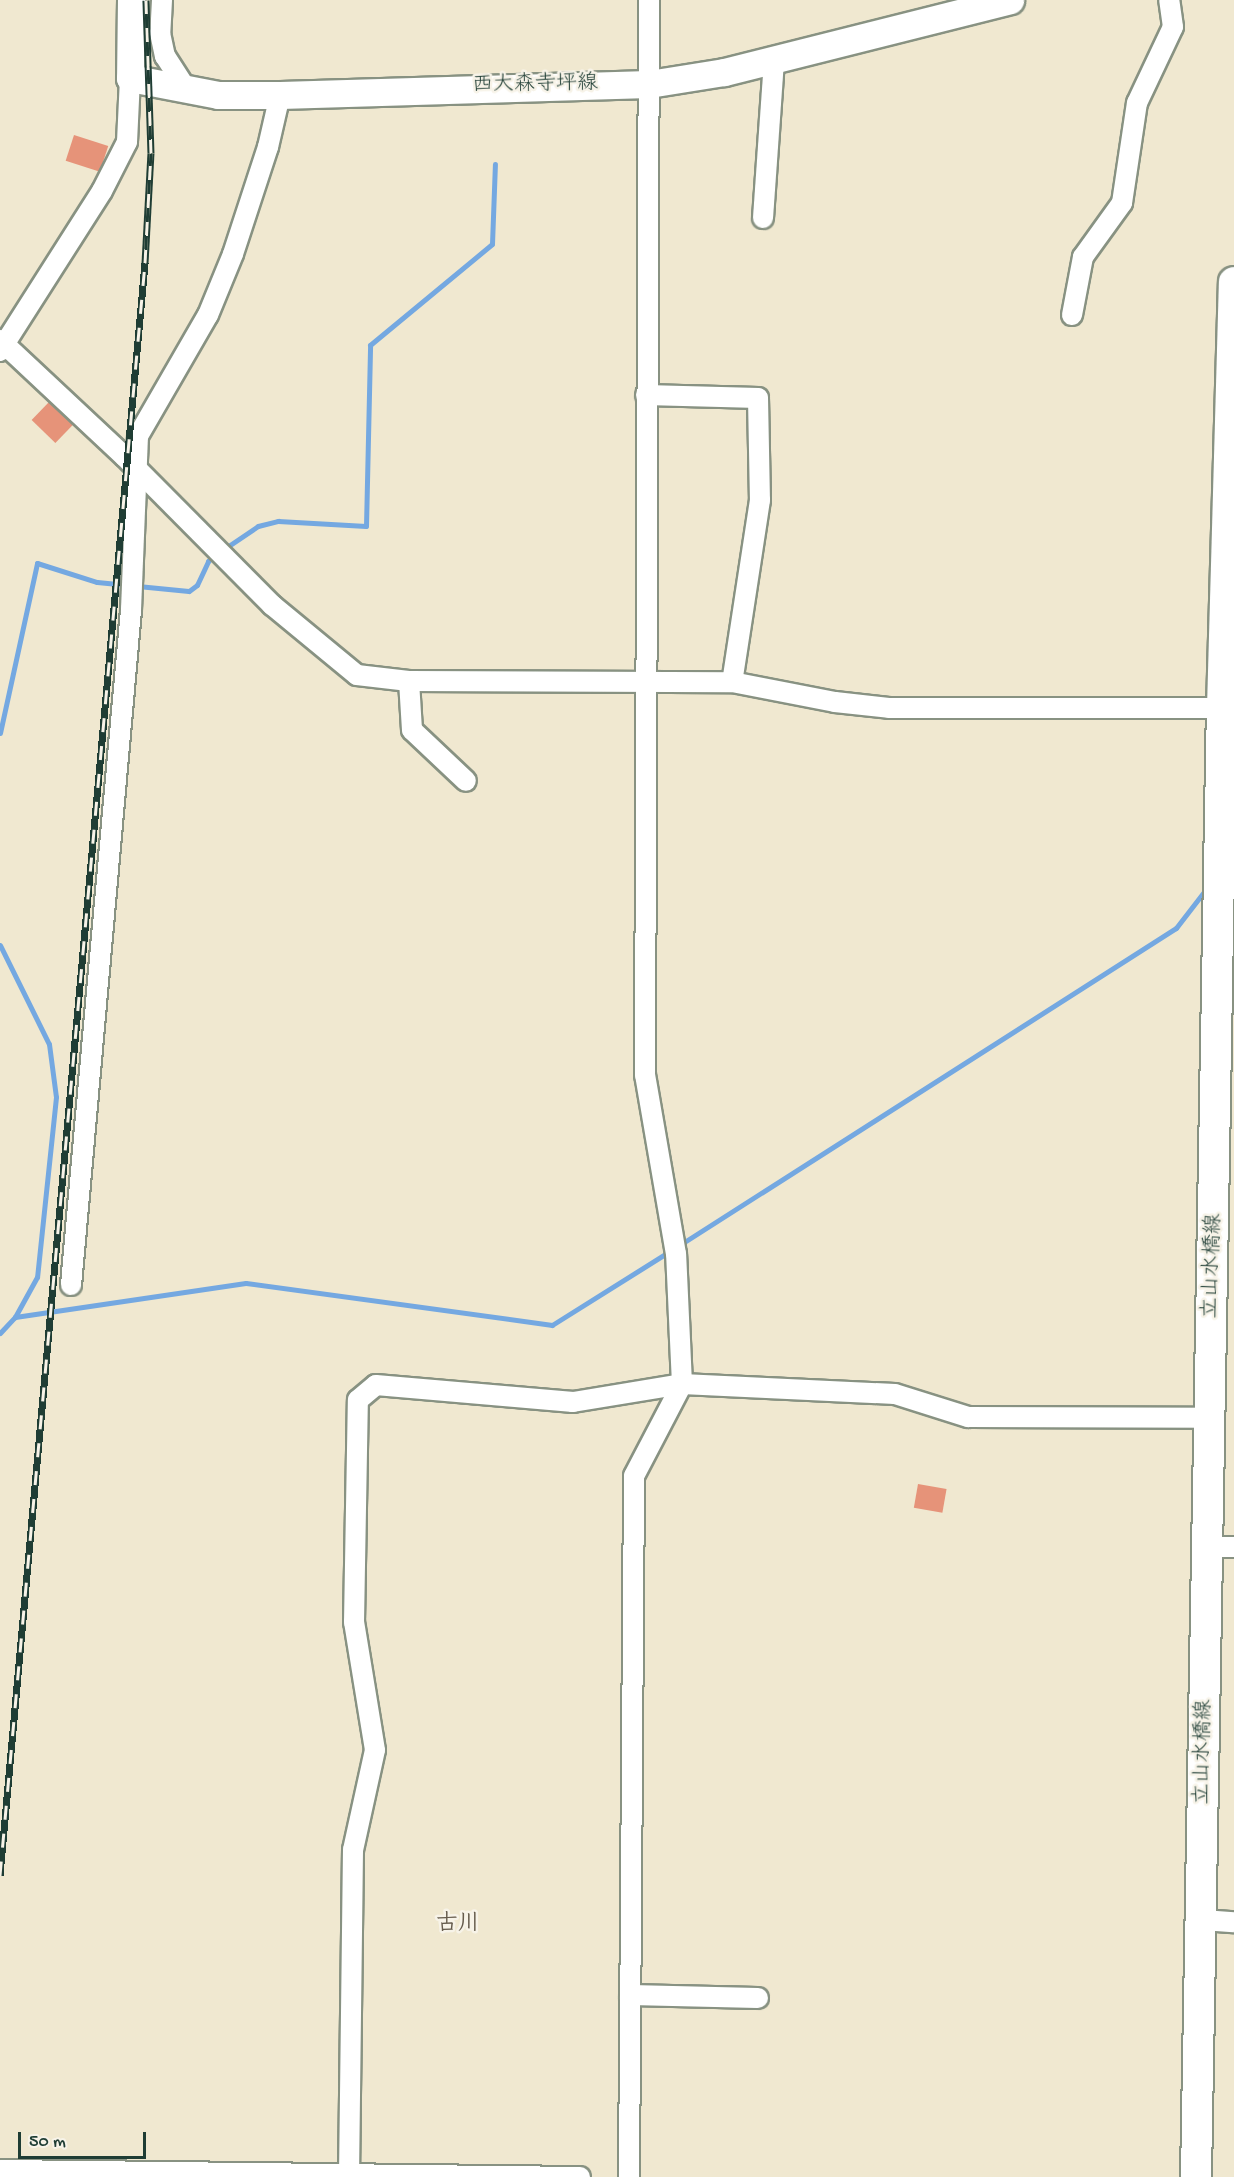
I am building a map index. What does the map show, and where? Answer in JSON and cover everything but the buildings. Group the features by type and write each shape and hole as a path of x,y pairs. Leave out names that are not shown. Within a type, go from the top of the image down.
{"main road":[{"path":"130,78 131,0"},
{"name":"西大森寺坪線","path":"130,78 218,95 649,84 774,60 1010,0"},
{"name":"立山水橋線","path":"1196,2177 1202,1920 1221,1547 1210,1419 1228,850 1222,708 1231,506 1234,282"}],"street":[{"path":"162,0 160,33 165,56 187,90"},
{"path":"629,2177 634,1476 682,1384 676,1254 645,1075 644,683 649,0"},
{"path":"1072,315 1083,257 1122,203 1137,103 1173,27 1169,0"},
{"path":"763,218 774,60"},
{"path":"130,78 127,142 102,191 2,345 134,465 272,605 357,675 409,681 732,682 835,702 888,708 1222,708"},
{"path":"71,1285 131,610 134,465 138,436 208,315 233,254 280,95"},
{"path":"646,395 758,398 760,500 732,682"},
{"path":"409,681 412,730 466,781"},
{"path":"349,2175 353,1850 375,1750 354,1622 358,1400 376,1385 573,1402 682,1384 895,1394 968,1417 1210,1419"},
{"path":"1202,1920 1234,1922"},
{"path":"630,1995 758,1998"},
{"path":"0,2170 580,2177"}],"waterway":[{"path":"224,549 258,526 278,521 366,526 370,345 492,244 495,164"},
{"path":"0,733 37,563 97,582 189,591 197,585 208,561 216,554"},
{"path":"678,1246 1176,928 1206,889"},
{"path":"0,945 49,1044 56,1097 37,1277 15,1317"},
{"path":"0,1333 15,1317 246,1283 552,1325 670,1251"}],"railway":[{"path":"0,1875 145,263 151,153 146,0"}],"district":[{"name":"古川","path":"458,1926"}]}
